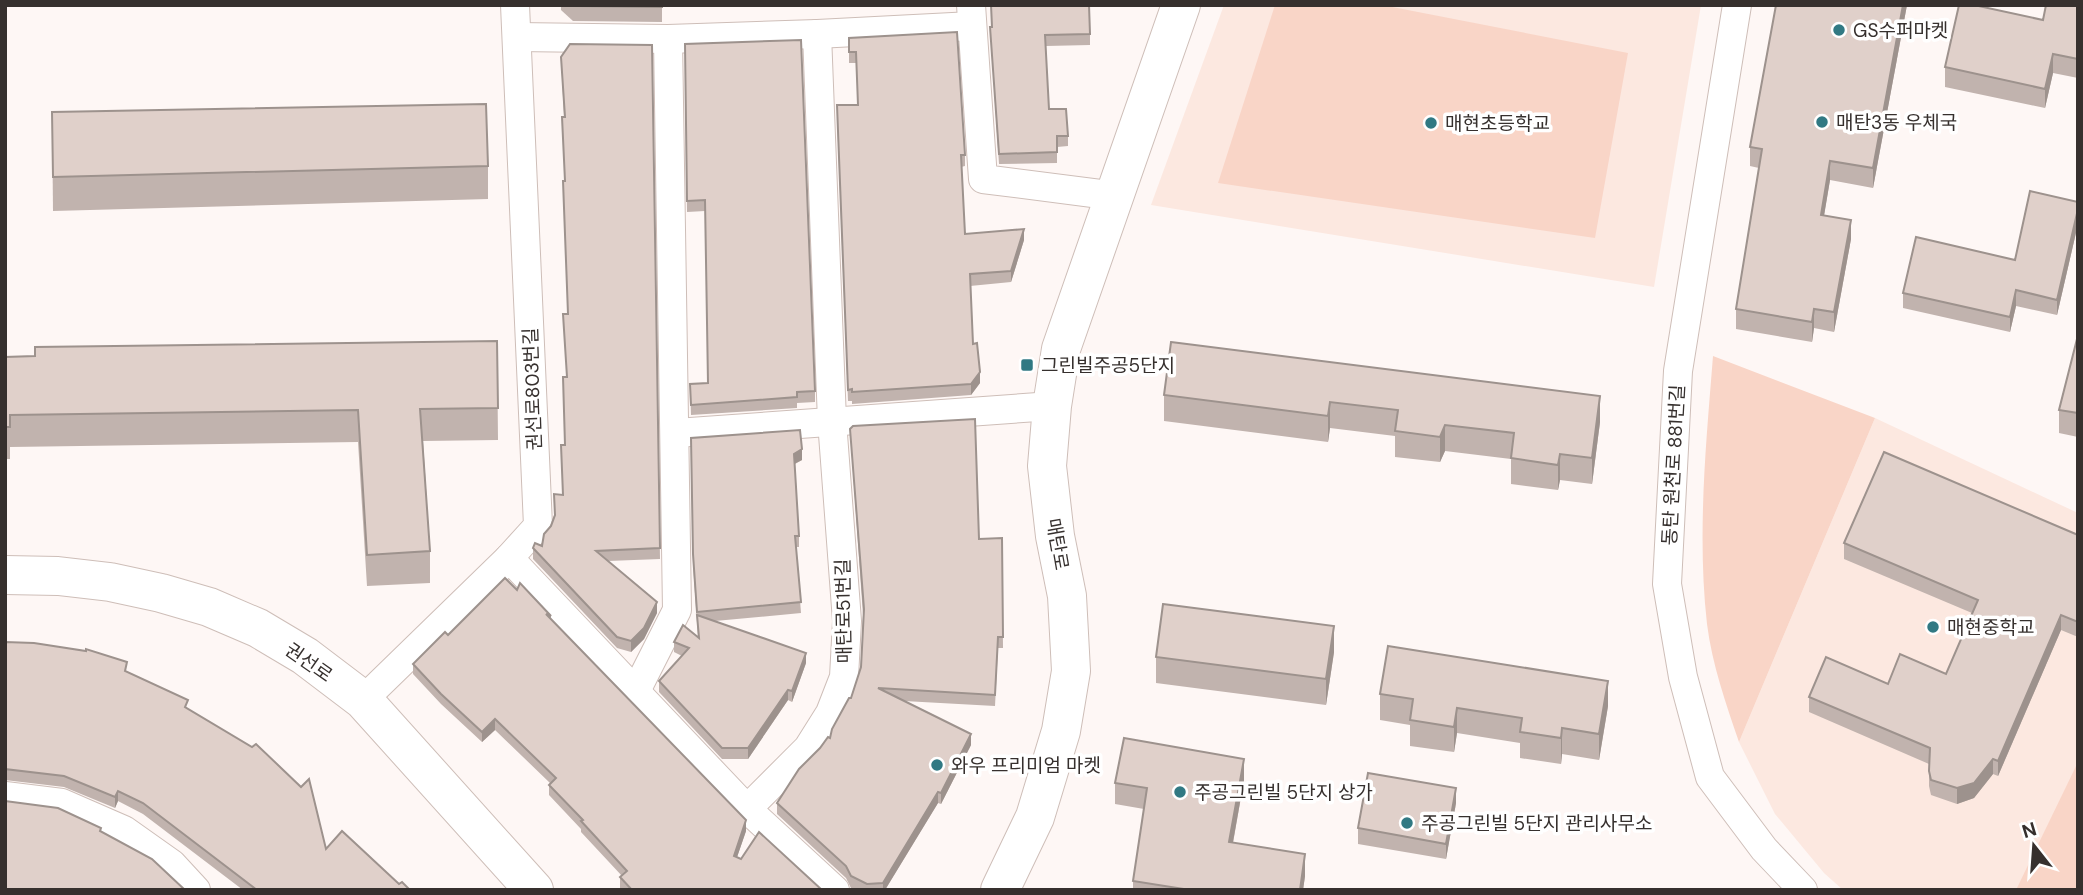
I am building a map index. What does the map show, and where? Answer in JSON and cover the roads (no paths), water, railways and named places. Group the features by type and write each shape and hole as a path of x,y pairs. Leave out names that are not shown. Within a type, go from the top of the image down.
{"street":[{"name":"권선로803번길","path":"363,700 509,558 538,526 515,5"},
{"name":"매탄로","path":"1000,890 1035,817 1061,731 1071,671 1067,596 1055,536 1047,466 1052,406 1061,349 1181,5"},
{"name":"동탄 원천로 881번길","path":"1737,5 1678,371 1667,584 1683,677 1710,777 1764,849 1803,890"},
{"path":"517,37 668,39 817,34 972,16 983,179 1116,196"},
{"name":"매탄로51번길","path":"747,808 808,748 830,713 844,677 847,621 832,421 817,34"},
{"path":"635,691 677,611 668,39"},
{"path":"676,433 1052,406"},
{"path":"509,558 747,808 835,890"},
{"name":"권선로","path":"5,575 58,576 110,582 209,607 258,628 305,656 363,700 534,890"},
{"path":"5,796 62,803 124,830 172,864 196,890"}],"place":[{"name":"GS수퍼마켓","path":"1839,30"},
{"name":"매탄3동 우체국","path":"1822,122"},
{"name":"매현초등학교","path":"1431,123"},
{"name":"그린빌주공5단지","path":"1027,365"},
{"name":"매현중학교","path":"1933,627"},
{"name":"와우 프리미엄 마켓","path":"937,765"},
{"name":"주공그린빌 5단지 상가","path":"1180,792"},
{"name":"주공그린빌 5단지 관리사무소","path":"1407,823"}]}
